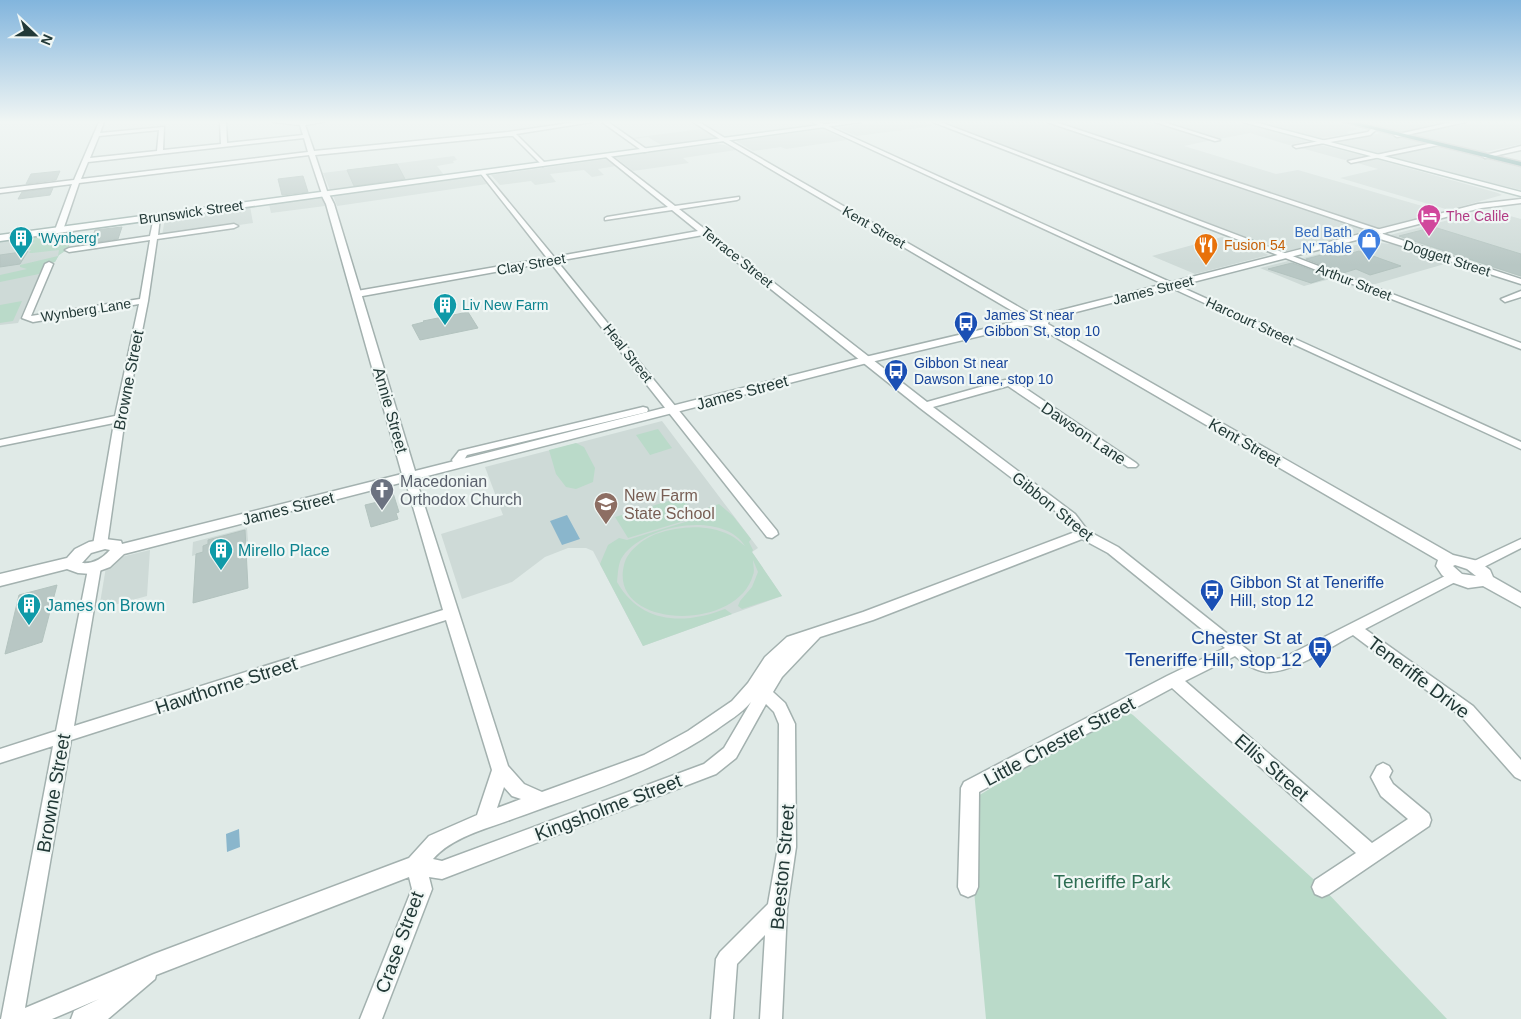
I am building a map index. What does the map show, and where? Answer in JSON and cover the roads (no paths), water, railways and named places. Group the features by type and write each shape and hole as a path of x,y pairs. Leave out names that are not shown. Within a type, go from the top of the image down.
{"street":[{"path":"59,230 83,170"},
{"path":"0,191 181,170"},
{"path":"317,170 325,194"},
{"name":"Brunswick Street","path":"0,238 506,170"},
{"name":"Terrace Street","path":"625,170 865,360"},
{"name":"Kent Street","path":"775,170 1026,319"},
{"name":"Harcourt Street","path":"918,170 1521,446"},
{"name":"Arthur Street","path":"1059,170 1521,346"},
{"name":"Doggett Street","path":"1189,170 1521,282"},
{"path":"1427,170 1508,191 1520,197"},
{"name":"Heal Street","path":"483,173 772,534"},
{"name":"Annie Street","path":"325,194 330,204 451,613 501,770 518,790 543,800"},
{"name":"James Street","path":"1042,321 1170,285 1520,197"},
{"path":"607,219 737,198"},
{"name":"Browne Street","path":"100,545 120,418 144,301 157,217"},
{"path":"70,250 234,226"},
{"name":"Clay Street","path":"357,294 706,232"},
{"name":"Wynberg Lane","path":"49,264 26,318 33,319 144,301"},
{"path":"1505,298 1521,294"},
{"name":"James Street","path":"118,550 1026,319"},
{"path":"1026,319 1042,321"},
{"name":"Kent Street","path":"1042,321 1450,560 1462,561 1521,601"},
{"name":"Gibbon Street","path":"865,360 1071,517 1083,534 1113,550 1249,660 1266,666 1286,664 1354,629"},
{"name":"Dawson Lane","path":"924,406 1009,382 1132,465"},
{"name":"James Street","path":"459,464 458,460 463,453 643,410"},
{"path":"0,443 120,418"},
{"path":"759,690 816,634 1083,534"},
{"path":"1480,573 1521,543"},
{"path":"0,580 73,562 79,554 100,545 111,544 117,547 118,550 113,558 94,567 81,569 73,565 73,562"},
{"path":"1354,629 1454,577 1444,566 1450,560"},
{"name":"Browne Street","path":"12,1019 94,567"},
{"name":"Kent Street","path":"1454,577 1472,583 1480,573"},
{"name":"Hawthorne Street","path":"0,756 451,613"},
{"name":"Teneriffe Drive","path":"1354,629 1467,711 1521,772"},
{"name":"Little Chester Street","path":"968,887 970,788 1173,680 1236,649"},
{"name":"Ellis Street","path":"1173,680 1372,855"},
{"name":"Kingsholme Street","path":"26,1019 154,965 416,865 436,842 484,821 650,760 694,736 759,690"},
{"name":"Kingsholme Street","path":"416,865 442,870 710,769 730,753 759,690"},
{"name":"Beeston Street","path":"759,690 784,712 787,724 787,847 777,909 771,1019"},
{"path":"484,821 501,770"},
{"path":"1322,887 1422,820 1387,790 1380,777 1383,771"},
{"name":"Crase Street","path":"371,1019 422,890 416,865"},
{"path":"722,1019 727,959 777,909"},
{"name":"Kingsholme Street","path":"82,1019 103,1010 154,965"}],"water":[{"path":"567,515 580,539 562,545 550,521"},
{"path":"239,829 240,847 227,852 226,834"}],"place":[{"name":"The Calile","path":"1429,237"},
{"name":"'Wynberg'","path":"21,259"},
{"name":"Bed Bath N' Table","path":"1369,261"},
{"name":"Fusion 54","path":"1206,266"},
{"name":"Liv New Farm","path":"445,326"},
{"name":"James St near Gibbon St, stop 10","path":"966,344"},
{"name":"Gibbon St near Dawson Lane, stop 10","path":"896,392"},
{"name":"Macedonian Orthodox Church","path":"382,511"},
{"name":"New Farm State School","path":"606,525"},
{"name":"Mirello Place","path":"221,571"},
{"name":"Gibbon St at Teneriffe Hill, stop 12","path":"1212,612"},
{"name":"James on Brown","path":"29,626"},
{"name":"Chester St at Teneriffe Hill, stop 12","path":"1320,669"}],"park label":[{"name":"Teneriffe Park","path":"1112,881"}]}
